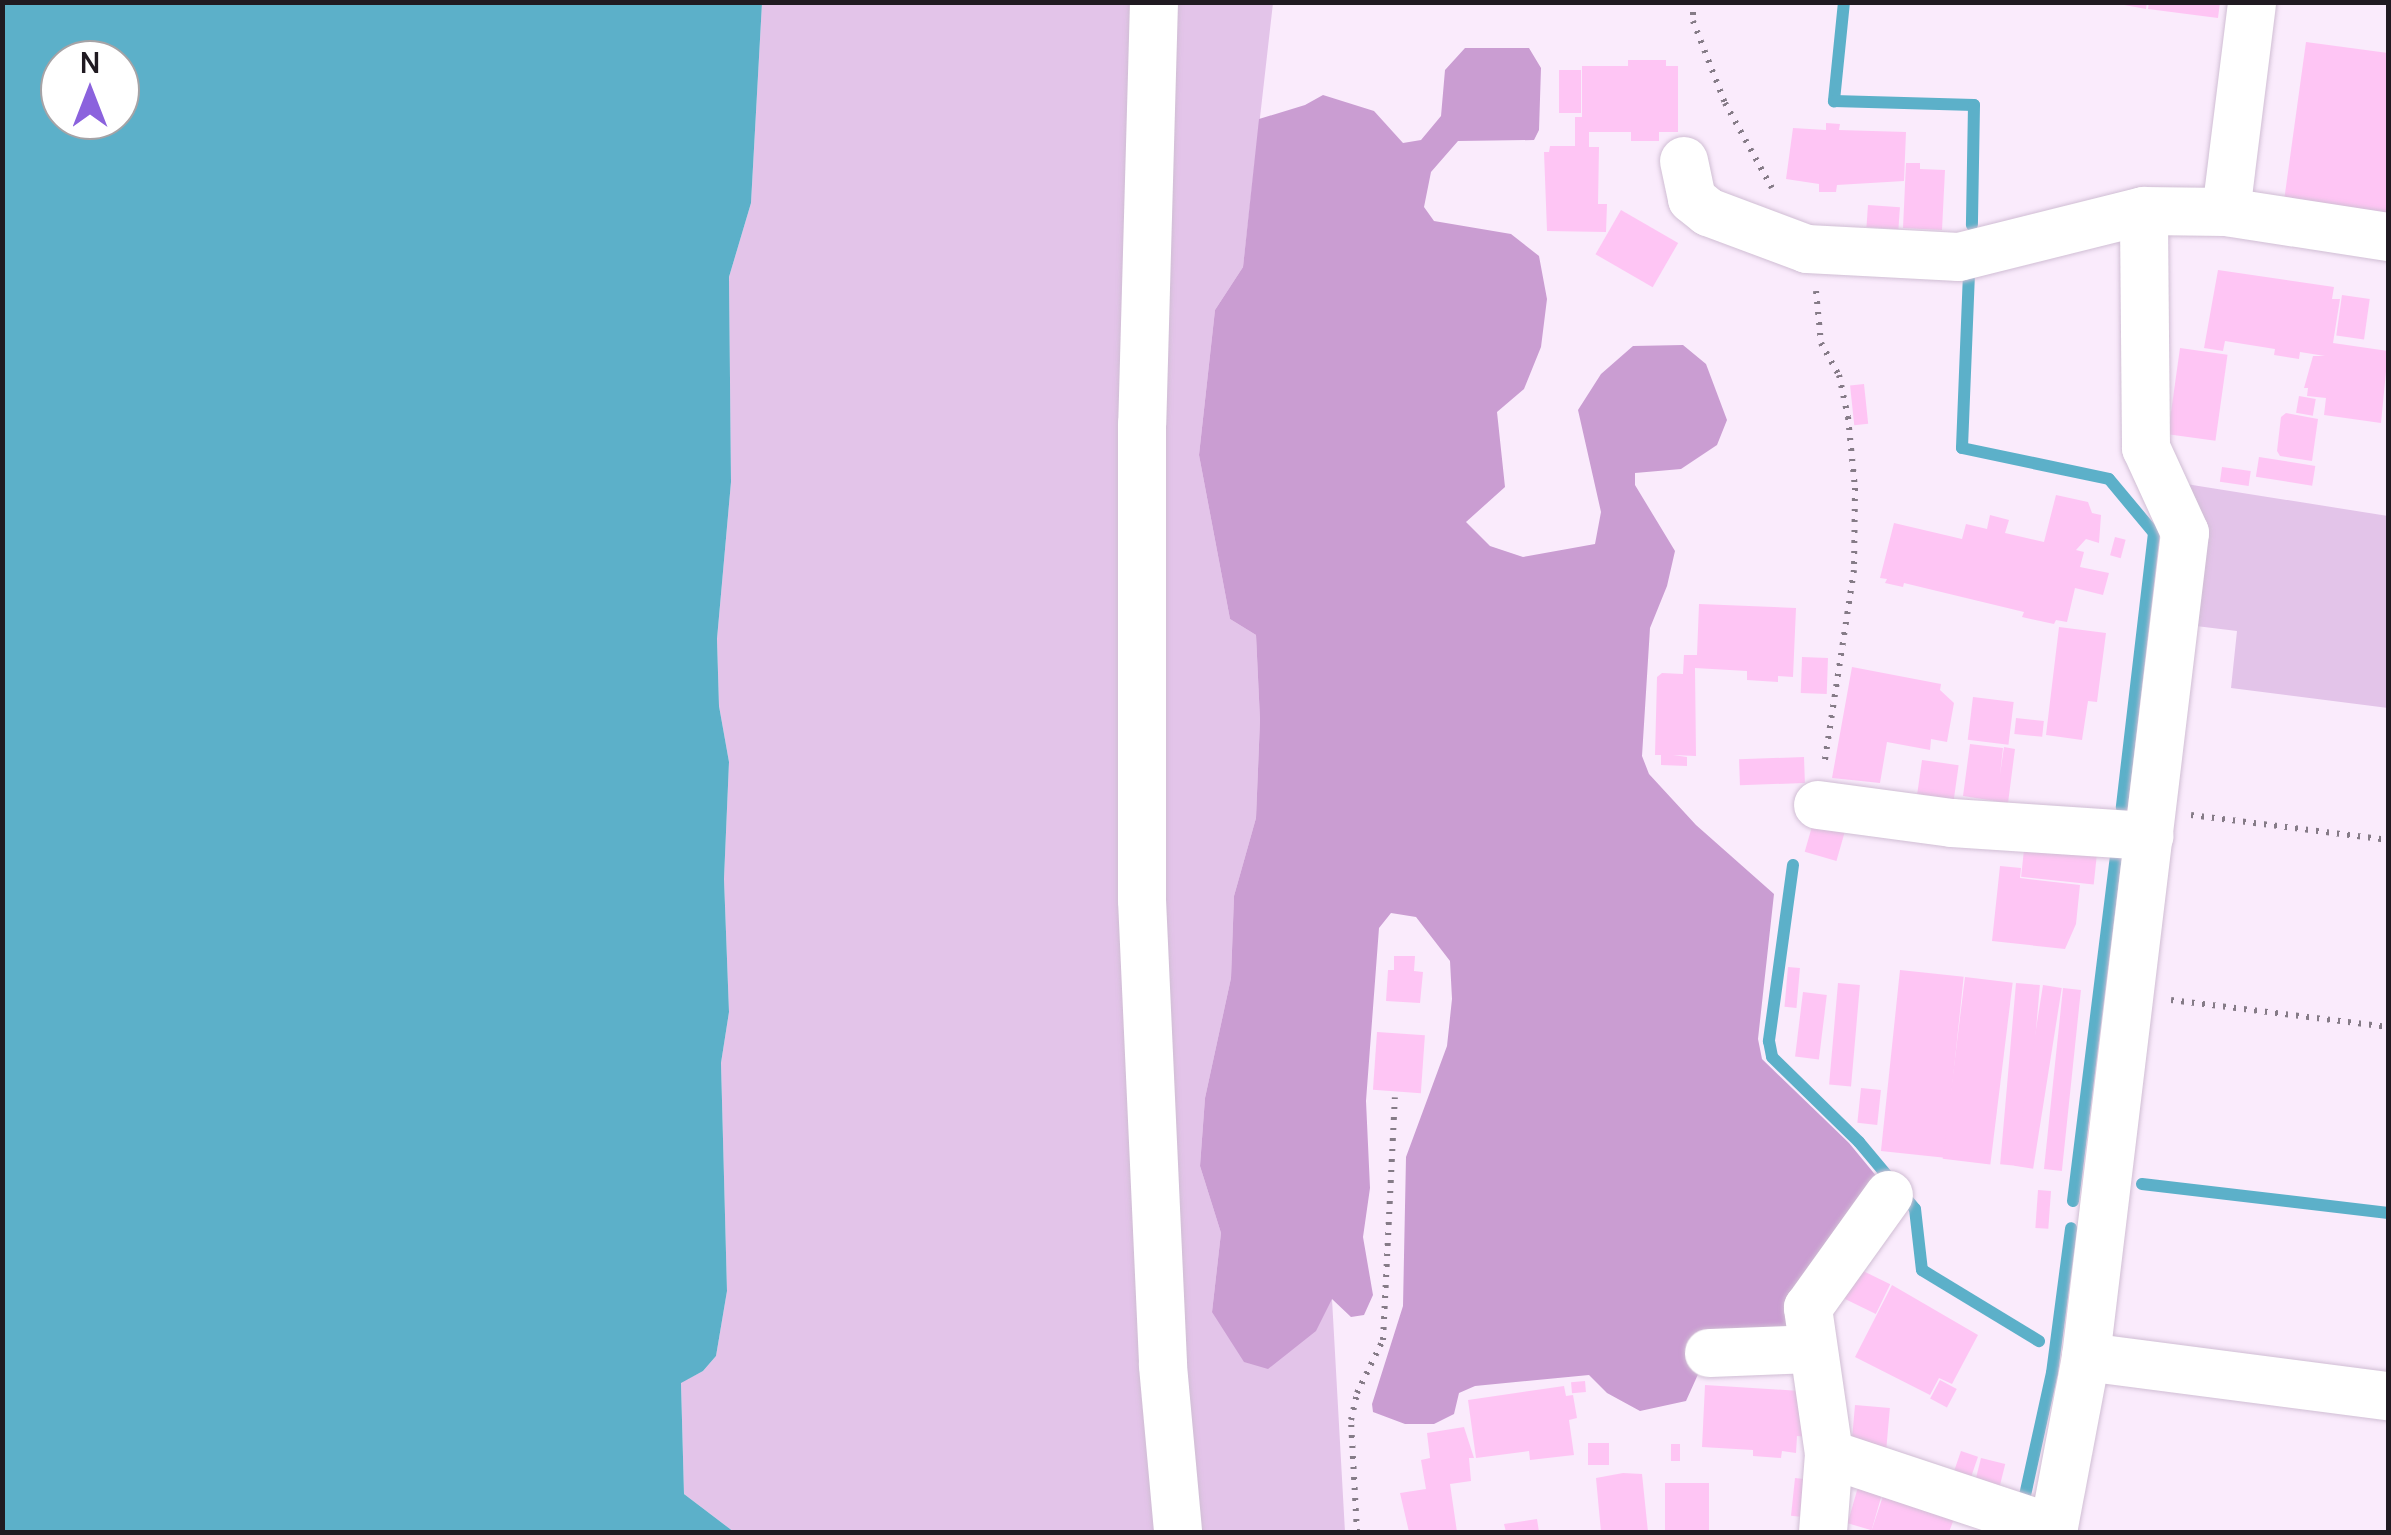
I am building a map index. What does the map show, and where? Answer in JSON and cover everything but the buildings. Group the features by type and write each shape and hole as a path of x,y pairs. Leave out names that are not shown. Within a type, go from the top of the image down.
{"street":[{"path":"1154,2 1142,442 1142,900 1164,1366 1178,1532"},
{"path":"2226,212 2252,2"},
{"path":"1684,160 1692,199 1708,212 1807,249 1959,257 2144,211 2226,212 2388,237"},
{"path":"1829,1454 2053,1531 2086,1357 2185,533 2146,448 2144,211"},
{"path":"1818,805 1952,823 2151,823"},
{"path":"1823,1532 1829,1454 1808,1308 1889,1195"},
{"path":"1709,1353 1812,1349"},
{"path":"2086,1357 2388,1396"}],"path":[{"path":"1693,2 1694,21 1724,103 1807,249 1822,343 1839,375 1848,417 1856,488 1854,570 1818,805"},
{"path":"2151,823 2388,840"},
{"path":"2130,995 2388,1027"},
{"path":"1357,1532 1352,1420 1357,1393 1382,1340 1395,1096"}],"shaded area":[{"path":"762,3 1137,3 1160,1532 734,1532 684,1494 681,1382 703,1371 716,1356 727,1291 721,1063 729,1012 724,879 729,762 719,706 717,639 731,482 729,277 751,203"},
{"path":"1173,3 1273,3 1243,267 1215,310 1199,455 1230,619 1256,635 1260,720 1256,818 1234,896 1231,978 1205,1098 1200,1166 1221,1233 1212,1312 1332,1299 1345,1532 1194,1532 1163,1036 1161,740 1167,92"},
{"path":"1465,48 1529,48 1541,68 1539,130 1534,140 1458,141 1431,172 1424,207 1434,221 1511,234 1539,256 1547,299 1541,347 1524,389 1497,412 1505,487 1466,522 1490,546 1523,557 1595,544 1601,512 1578,410 1601,374 1633,346 1683,345 1706,364 1727,420 1717,445 1681,469 1635,473 1635,485 1675,551 1667,586 1650,628 1642,756 1649,774 1696,825 1774,894 1758,1039 1762,1059 1849,1143 1887,1189 1806,1344 1704,1361 1686,1401 1640,1411 1607,1393 1589,1375 1475,1386 1459,1393 1454,1414 1434,1424 1405,1424 1373,1412 1372,1404 1403,1306 1406,1157 1447,1046 1452,999 1450,961 1416,917 1391,913 1379,928 1366,1101 1370,1188 1363,1237 1373,1295 1364,1315 1351,1317 1332,1299 1316,1331 1268,1369 1244,1362 1212,1312 1221,1233 1200,1166 1205,1098 1231,978 1234,896 1256,818 1260,720 1256,635 1230,619 1199,455 1215,310 1243,267 1259,119 1305,105 1323,95 1374,111 1403,143 1421,140 1441,116 1445,70"},
{"path":"2186,484 2388,516 2388,708 2231,688 2237,631 2196,626"}],"water":[{"path":"3,2 762,3 751,203 729,277 731,482 717,639 719,706 729,762 724,879 729,1012 721,1063 727,1291 716,1356 703,1371 681,1383 684,1494 734,1532 3,1532"}],"waterway":[{"path":"1844,2 1834,101 1974,105 1972,225"},
{"path":"1969,273 1962,448 2109,479 2154,533 2122,807"},
{"path":"2073,1201 2117,848"},
{"path":"1793,865 1769,1041 1772,1057 1859,1142 1915,1209 1922,1270 2039,1341"},
{"path":"2142,1184 2388,1213"},
{"path":"2024,1500 2052,1373 2071,1228"}]}
